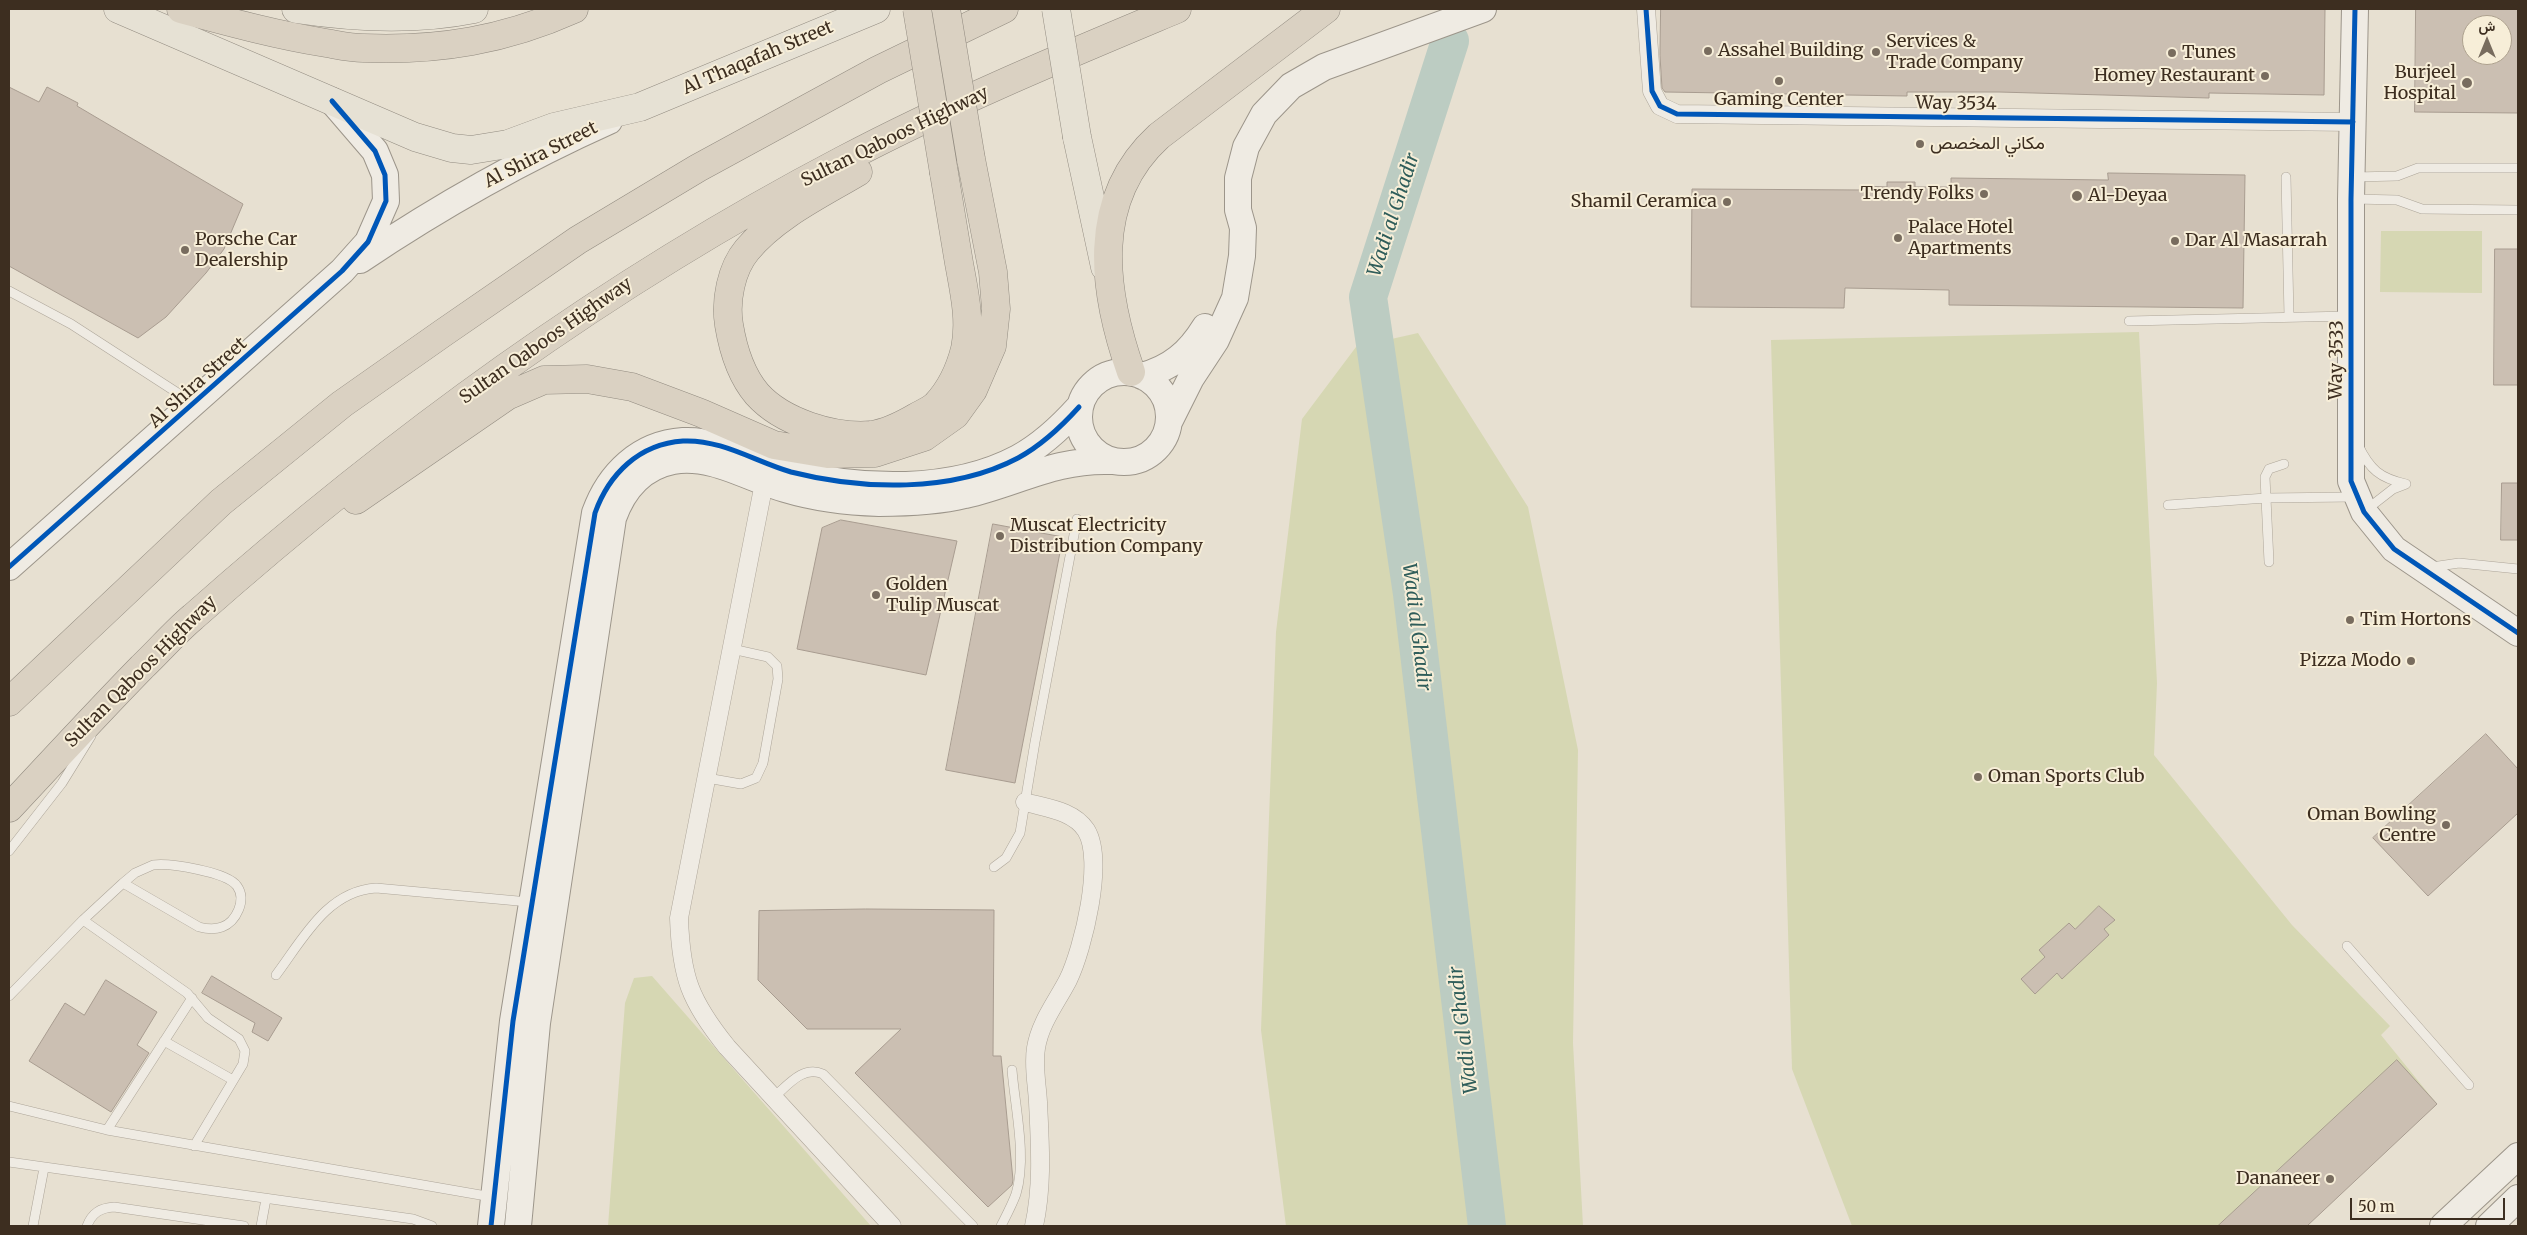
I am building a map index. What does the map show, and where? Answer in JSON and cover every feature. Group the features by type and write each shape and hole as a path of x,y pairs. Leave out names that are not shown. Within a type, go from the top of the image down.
{"highway":[{"path":"181,9 280,36 362,48 438,46 500,37 547,21 574,9"},
{"path":"190,619 508,396 544,380 587,379 632,387 701,413 774,445 828,454 875,453 924,437 955,415 973,390 992,346 996,309 993,272 971,159 946,9"},
{"path":"9,702 221,502 342,404 443,333 578,240 698,168 878,70 1004,9"},
{"name":"Sultan Qaboos Highway","path":"9,808 105,705 190,619 380,459 533,346 616,291 732,221 845,159 1033,69 1177,9"},
{"path":"1136,374 1117,333 1108,283 1110,233 1114,208 1120,189 1138,158 1160,136 1326,9"},
{"path":"916,10 944,174 968,320 965,349 951,385 935,406 906,423 872,435 838,433 805,424 780,412 757,394 739,367 732,343 727,311 734,275 746,251 763,234 804,204 1033,69"}],"main road":[{"name":"Al Thaqafah Street","path":"118,9 433,144 471,150 508,144 554,127 640,107 876,9"},
{"path":"296,9 348,16 395,17 449,14 474,9"},
{"path":"1056,9 1077,137 1108,283"}],"street":[{"path":"518,1226 537,1023 613,518 625,492 646,472 670,462 684,460 710,462 764,483 820,497 849,501 908,502 966,495 1066,463 1134,462 1145,458 1162,443 1169,422 1191,378 1216,340 1234,298 1242,256 1243,228 1238,210 1238,178 1246,147 1264,114 1291,86 1324,67 1483,9"},
{"name":"Way 3534","path":"1646,9 1652,91 1660,106 1677,114 2353,122"},
{"name":"Way 3533","path":"2356,9 2352,188 2351,481 2360,504 2394,549 2518,633"},
{"name":"Al Shira Street","path":"9,567 195,404 342,271 368,242 386,201 385,175 375,151 332,101"},
{"name":"Al Shira Street","path":"342,271 466,194 578,135 640,107"},
{"path":"1136,374 1163,369 1181,357 1189,350 1208,323 1226,274 1232,227 1238,210"},
{"path":"1111,461 1100,457 1084,441 1078,419 1079,408 1086,392 1098,380 1120,372 1136,374 1152,381 1166,399 1169,422"},
{"path":"491,1226 512,1030 594,513 601,496 622,468 650,449 666,444 699,442 716,445 784,470 823,479 879,484 935,481 981,472 1018,458 1051,436 1079,408"},
{"path":"764,483 679,918 680,954 689,988 704,1020 892,1226"},
{"path":"1025,802 1071,816 1085,829 1093,847 1090,905 1082,943 1068,979 1042,1025 1036,1045 1040,1169 1034,1226"},
{"path":"2443,1226 2518,1156"},
{"path":"2489,1226 2518,1198"}],"lane":[{"path":"2352,188 2397,176 2418,168 2518,168"},
{"path":"2286,177 2289,318"},
{"path":"2352,188 2422,209 2518,210"},
{"path":"9,292 71,324 195,404"},
{"path":"2129,320 2351,316"},
{"path":"2168,505 2266,498 2360,504 2380,497 2406,484 2385,479 2371,466 2359,448 2350,425"},
{"path":"2269,562 2266,472 2276,465 2284,464"},
{"path":"994,867 1006,858 1015,846 1020,833 1077,519"},
{"path":"2422,568 2459,563 2518,569"},
{"path":"707,778 733,783 749,783 756,778 763,763 778,673 777,666 768,657 732,649"},
{"path":"9,851 75,764 105,705"},
{"path":"9,996 83,920 123,883 144,868 153,865 173,865 228,879 239,888 241,903 229,924 214,929 207,929 199,927 123,883"},
{"path":"276,975 324,912 342,897 352,892 376,888 532,902"},
{"path":"83,920 192,998 208,1018 239,1039 243,1044 245,1057 194,1146"},
{"path":"2347,946 2469,1085"},
{"path":"106,1130 192,998"},
{"path":"164,1041 233,1080"},
{"path":"1002,1226 1016,1194 1019,1174 1020,1151 1012,1070"},
{"path":"774,1098 807,1071 816,1071 824,1074 973,1226"},
{"path":"9,1106 106,1130 495,1198"},
{"path":"9,1162 413,1219 432,1226"},
{"path":"33,1226 44,1168"},
{"path":"262,1226 266,1199"},
{"path":"87,1226 90,1219 100,1210 114,1207 244,1226"}],"green space":[{"path":"2381,231 2482,231 2482,293 2380,292"},
{"name":"Oman Sports Club","path":"2139,332 2157,683 2154,755 2292,925 2390,1026 2381,1035 2437,1104 2293,1226 1852,1226 1792,1069 1771,340"},
{"path":"1418,333 1528,507 1578,750 1573,1043 1583,1226 1286,1226 1261,1030 1276,632 1302,419 1356,347"},
{"path":"652,976 871,1226 608,1226 625,1003 634,978"}],"building":[{"path":"1661,9 2325,9 2324,95 2209,93 2209,98 1999,92 1907,92 1907,96 1665,92 1662,88 1660,56"},
{"name":"Burjeel Hospital","path":"2416,9 2518,9 2518,113 2415,112"},
{"path":"9,87 39,102 47,87 78,103 77,106 243,204 224,249 206,273 166,317 138,338 9,266"},
{"path":"2108,173 2245,175 2243,308 1949,305 1949,290 1845,288 1844,308 1691,307 1692,189 1865,190 1865,186 1887,187 1887,182 1915,182 1915,187 1951,187 1951,178 2108,180"},
{"path":"2495,249 2518,249 2518,385 2494,385"},
{"path":"2502,483 2518,483 2518,540 2501,540"},
{"name":"Golden Tulip Muscat","path":"841,520 957,541 926,675 797,649 822,528"},
{"path":"993,524 1063,537 1015,783 946,770"},
{"name":"Oman Bowling Centre","path":"2486,734 2518,769 2518,813 2428,896 2373,838"},
{"path":"2099,906 2115,920 2104,929 2109,935 2062,979 2057,973 2035,994 2021,979 2045,957 2039,950 2069,923 2075,929"},
{"path":"866,909 994,910 993,1056 1001,1056 1013,1180 1012,1185 988,1207 855,1073 901,1029 807,1029 758,980 759,911"},
{"path":"212,976 282,1018 268,1041 252,1032 255,1023 202,993"},
{"path":"106,980 157,1012 137,1045 149,1053 111,1112 29,1061 65,1003 84,1015"},
{"path":"2397,1060 2437,1104 2307,1226 2218,1226"}],"waterway":[{"name":"Wadi al Ghadir","path":"1450,41 1368,297 1412,594 1487,1226"}],"cycle path":[{"path":"1646,9 1652,91 1660,106 1677,114 2353,122"},
{"path":"2355,9 2351,199 2351,481 2364,512 2394,549 2518,633"},
{"path":"9,567 342,271 368,242 386,201 385,175 375,151 332,101"},
{"path":"491,1226 513,1021 595,513 608,486 617,474 640,455 667,443 683,441 697,441 725,447 778,468 818,478 877,485 936,483 992,469 1018,458 1051,435 1079,407"}],"place":[{"name":"Assahel Building","path":"1708,51"},
{"name":"Services & Trade Company","path":"1876,52"},
{"name":"Tunes","path":"2172,53"},
{"name":"Homey Restaurant","path":"2265,76"},
{"name":"Gaming Center","path":"1779,81"},
{"name":"Burjeel Hospital","path":"2467,83"},
{"name":"مكاني المخصص","path":"1920,144"},
{"name":"Trendy Folks","path":"1984,194"},
{"name":"Al-Deyaa","path":"2077,196"},
{"name":"Shamil Ceramica","path":"1727,202"},
{"name":"Palace Hotel Apartments","path":"1898,238"},
{"name":"Dar Al Masarrah","path":"2175,241"},
{"name":"Porsche Car Dealership","path":"185,250"},
{"name":"Muscat Electricity Distribution Company","path":"1000,536"},
{"name":"Golden Tulip Muscat","path":"876,595"},
{"name":"Tim Hortons","path":"2350,620"},
{"name":"Pizza Modo","path":"2411,661"},
{"name":"Oman Sports Club","path":"1978,777"},
{"name":"Oman Bowling Centre","path":"2446,825"},
{"name":"Dananeer","path":"2330,1179"}]}
